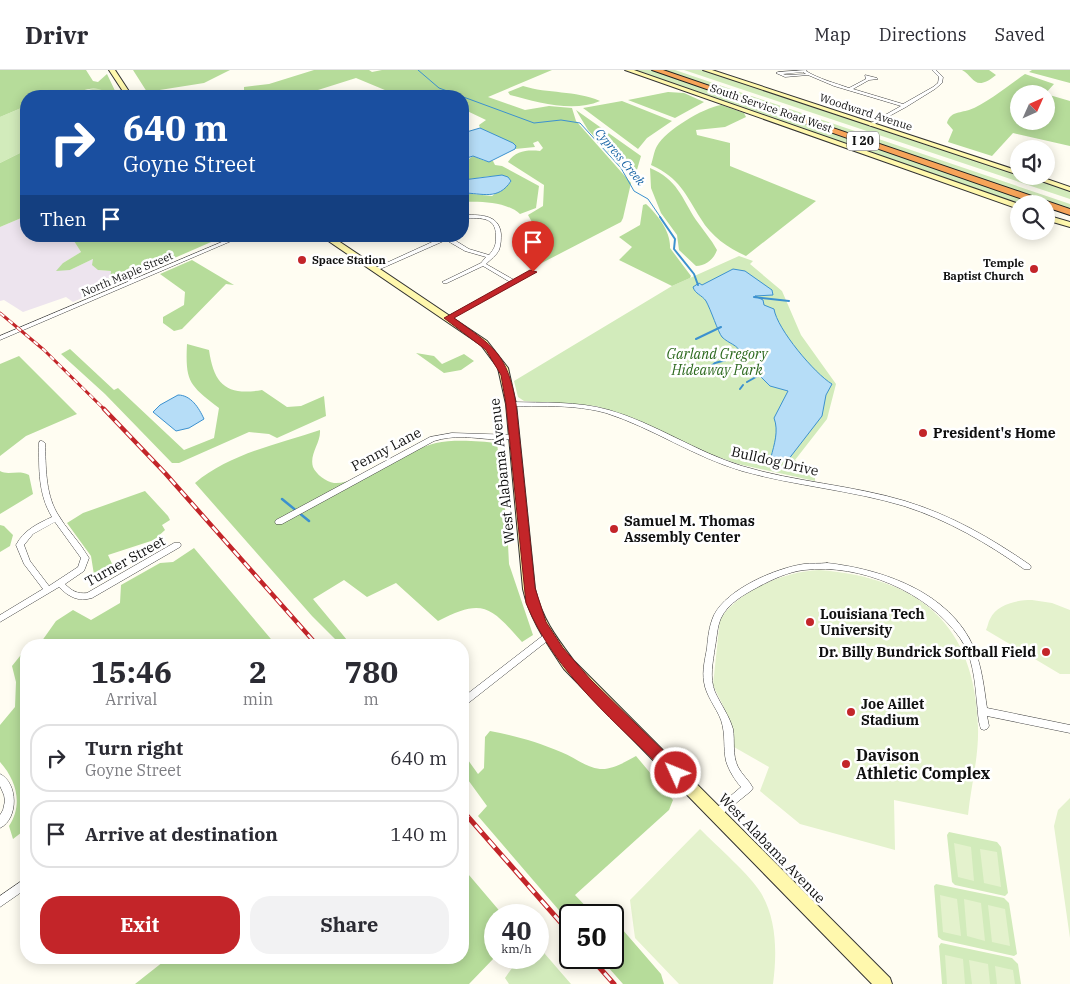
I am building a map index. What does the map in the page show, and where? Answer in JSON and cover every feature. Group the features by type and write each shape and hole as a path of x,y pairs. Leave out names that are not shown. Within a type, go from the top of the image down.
{"highway":[{"name":"I 20","path":"656,70 1070,212"},
{"name":"I 20","path":"680,70 1070,203"}],"main road":[{"path":"112,70 125,90"},
{"name":"South Service Road West","path":"628,70 1010,204"},
{"name":"Woodward Avenue","path":"706,70 1010,170"},
{"path":"1055,184 1070,189"},
{"path":"1055,220 1070,225"},
{"name":"West Alabama Avenue","path":"334,242 479,338 496,356 506,375 511,404 529,588 536,614 548,636 587,684 717,813 884,984"}],"street":[{"path":"871,125 906,106 940,83 941,77 934,70"},
{"path":"805,72 784,76 778,73 805,72 823,82 850,88 906,106"},
{"path":"850,88 868,79"},
{"path":"445,282 483,264 491,257 498,246 498,224 482,217 469,217"},
{"name":"North Maple Street","path":"0,338 227,242"},
{"path":"376,269 434,242"},
{"path":"453,242 467,250 491,257"},
{"path":"483,264 514,282"},
{"path":"448,318 533,272"},
{"name":"Bulldog Drive","path":"511,404 568,406 608,412 706,456 741,468 853,490 914,506 961,526 1027,567"},
{"name":"Penny Lane","path":"279,522 432,439 452,435 492,438 514,437"},
{"path":"0,618 81,569 85,558 75,541 56,518 47,501 42,443"},
{"path":"48,590 27,562 20,545 23,538 29,533 56,518"},
{"name":"Turner Street","path":"60,583 74,596 81,598 89,596 177,545"},
{"path":"717,813 748,788 735,774 731,766 725,719 711,694 707,680 714,624 720,611 731,599 777,574 815,566 851,570 885,578 924,597 947,615 964,636 973,659 984,726"},
{"path":"469,698 548,636"},
{"path":"982,711 1070,728"},
{"path":"0,778 8,789 11,803 8,814 0,823"},
{"path":"0,902 20,888"}],"shaded area":[{"path":"20,219 20,242 75,242 81,252 63,263 70,270 93,259 98,270 111,271 110,278 86,289 94,293 73,302 66,297 23,312 4,300 0,301 0,227"}],"green space":[{"path":"0,70 86,70 93,81 98,82 107,74 115,90 93,88 85,90 20,90 20,109 0,117"},
{"path":"133,70 230,70 204,83 160,90 146,90"},
{"path":"314,70 369,70 372,72 382,70 552,70 488,97 525,110 549,106 572,108 576,121 631,183 623,218 621,222 534,267 533,224 528,215 543,206 544,185 508,162 518,153 540,151 543,148 538,141 533,143 535,147 515,149 516,146 480,128 479,125 486,120 469,112 469,90 385,90 356,78 318,90 244,90 244,87 269,84"},
{"path":"631,70 652,70 1014,195 1010,195 1010,203"},
{"path":"662,70 675,70 1043,195 1026,195"},
{"path":"684,70 703,70 1010,171 1010,179"},
{"path":"962,70 989,70 996,75 983,83 979,83 975,82"},
{"path":"1032,70 1070,70 1070,83 1029,72"},
{"path":"1025,74 1054,84 1010,85 1010,130 1055,130 1055,97 1070,101 1070,146 1055,143 1055,140 1044,140 1013,133 992,156 948,142 953,130 947,123 950,117 969,110 997,94"},
{"path":"523,86 581,95 600,101 578,106 555,105 510,95 508,92"},
{"path":"97,88 104,90 88,90"},
{"path":"668,92 684,93 704,102 675,118 628,100"},
{"path":"622,101 672,121 647,138 638,149 583,108"},
{"path":"721,105 744,113 746,117 725,127 696,130 697,135 730,143 730,166 816,201 746,256 726,245 715,236 705,225 686,194 675,181 669,175 651,165 657,146 668,133 695,115"},
{"path":"20,109 20,153 0,163 0,117"},
{"path":"576,110 641,156 634,180 588,130"},
{"path":"20,153 20,219 0,227 0,163"},
{"path":"473,156 485,161 493,161 495,165 502,166 539,186 536,208 520,214 501,205 486,202 469,202 469,194 492,196 511,182 508,177 491,176 469,179 469,159"},
{"path":"650,168 659,172 673,183 715,246 716,253 706,263 696,266 679,250 677,235 661,213 651,188"},
{"path":"1028,185 1052,185 1070,191 1070,199"},
{"path":"1055,199 1070,204 1070,210 1055,205"},
{"path":"646,204 663,224 670,242 670,248 691,276 690,278 672,286 619,260 632,247 619,237 640,225 643,205"},
{"path":"75,242 211,242 94,293 85,288 110,278 111,271 98,270 92,265 93,259 70,270 56,271 63,263 81,252"},
{"name":"Garland Gregory Hideaway Park","path":"739,256 753,261 750,264 782,291 801,335 836,384 827,419 795,460 803,468 815,472 815,481 738,464 710,454 627,416 596,406 524,401 518,397 514,381 672,286"},
{"path":"192,260 234,285 226,284 182,329 174,331 163,323 163,317 184,305 185,292 160,274"},
{"path":"187,344 209,350 214,372 224,385 231,389 240,391 262,390 287,407 301,406 324,396 326,416 277,438 269,434 249,432 179,463 172,463 105,394 61,354 70,349 114,390 118,388 184,450 214,438 219,408 201,394 191,382 187,367"},
{"path":"416,353 434,356 442,364 464,354 474,361 461,370 444,373"},
{"path":"19,356 77,414 26,436 0,456 0,364"},
{"path":"320,430 312,462 313,467 322,477 334,483 344,482 369,473 412,452 436,443 475,441 497,443 507,525 509,564 533,635 522,642 502,620 485,609 466,610 438,621 396,583 367,597 344,580 313,599 346,639 335,639 312,616 195,483 223,464 271,445"},
{"path":"0,471 29,475 33,494 0,514"},
{"path":"145,491 168,516 170,520 162,525 165,530 154,540 108,555 114,568 95,581 91,556 67,523 83,513"},
{"path":"0,525 4,526 13,535 10,546 0,552"},
{"path":"194,548 271,639 43,639 56,621 73,610 91,620 120,603 121,585 160,563 173,562"},
{"name":"Joe Aillet Stadium","path":"819,570 855,575 886,583 913,596 935,613 953,634 966,660 974,691 978,727 976,760 968,815 894,800 895,850 800,824 760,791 769,767 734,747 728,716 713,685 720,619 729,608 751,591 778,578 806,571"},
{"name":"Dr. Billy Bundrick Softball Field","path":"1032,600 1052,603 1070,610 1070,674 1060,674 986,630 993,614 1002,606 1014,602"},
{"path":"20,656 20,834 13,839 9,826 16,810 16,793 11,777 0,762 0,725 15,707 16,682 12,666"},
{"path":"490,731 543,745 589,766 600,769 614,767 636,756 673,800 669,810 575,895 584,904 559,904 559,910 478,816 487,806 469,781 469,761 478,774 484,768 485,737"},
{"path":"1070,798 1070,938 1054,826 1058,810"},
{"path":"700,829 749,878 766,903 773,926 774,937 775,961 773,984 679,984 635,938 630,900"},
{"path":"949,832 997,842 1001,847 1008,893 1005,896 955,885 952,882 947,835"},
{"path":"954,843 971,847 974,881 958,877"},
{"path":"980,849 997,852 1001,887 984,883"},
{"path":"469,875 494,904 484,904 484,968 469,984 135,984 160,964 469,964"},
{"path":"936,884 1004,898 1009,903 1017,954 1014,956 942,940 938,937 934,886"},
{"path":"940,895 957,899 961,936 943,932"},
{"path":"964,899 981,903 985,941 967,936"},
{"path":"988,905 1005,909 1010,946 992,942"},
{"path":"624,931 661,974 664,984 623,984 610,969 624,969"},
{"path":"941,943 1012,958 1018,964 1021,984 942,984 939,946"},
{"path":"945,955 963,959 965,984 947,984"},
{"path":"549,959 571,984 509,984 505,978 511,969 549,969"},
{"path":"969,960 988,964 990,984 972,984"},
{"path":"995,966 1013,970 1015,984 997,984"}],"water":[{"path":"480,128 513,143 516,146 515,149 489,162 473,156 469,157 469,131"},
{"path":"502,175 508,177 511,181 501,191 489,195 469,193 469,179"},
{"path":"733,269 745,271 772,290 773,295 755,296 763,300 764,305 774,309 789,339 816,371 832,384 826,395 822,416 788,460 779,460 771,457 776,433 774,418 788,391 770,386 758,374 762,368 760,362 742,354 738,348 722,337 706,301 693,287 699,283 702,285"},
{"path":"178,395 191,400 204,419 189,428 176,431 153,412 160,405"}],"waterway":[{"name":"Cypress Creek","path":"418,70 439,88 444,90"},
{"name":"Cypress Creek","path":"469,99 534,123 561,120 580,123 621,168 634,191 648,199 661,218"},
{"name":"Cypress Creek","path":"660,217 675,239 674,249 694,274 698,285"},
{"path":"754,297 789,301"},
{"path":"696,339 721,327"},
{"path":"703,373 715,363 737,357 743,352"},
{"path":"747,382 763,373"},
{"path":"740,389 743,385"},
{"path":"282,499 309,521"}],"railway":[{"path":"0,313 44,350 104,409"},
{"path":"104,409 165,473 312,639"},
{"path":"469,818 559,920"},
{"path":"601,969 614,984"}],"place":[{"name":"Space Station","path":"302,260"},
{"name":"Temple Baptist Church","path":"1034,269"},
{"name":"President's Home","path":"923,433"},
{"name":"Samuel M. Thomas Assembly Center","path":"614,529"},
{"name":"Louisiana Tech University","path":"810,622"},
{"name":"Dr. Billy Bundrick Softball Field","path":"1046,652"},
{"name":"Joe Aillet Stadium","path":"851,712"},
{"name":"Davison Athletic Complex","path":"846,764"}],"route":[{"path":"533,272 448,318 479,338 490,348 504,368 508,381 529,588 532,603 541,625 569,665 676,773"}]}
